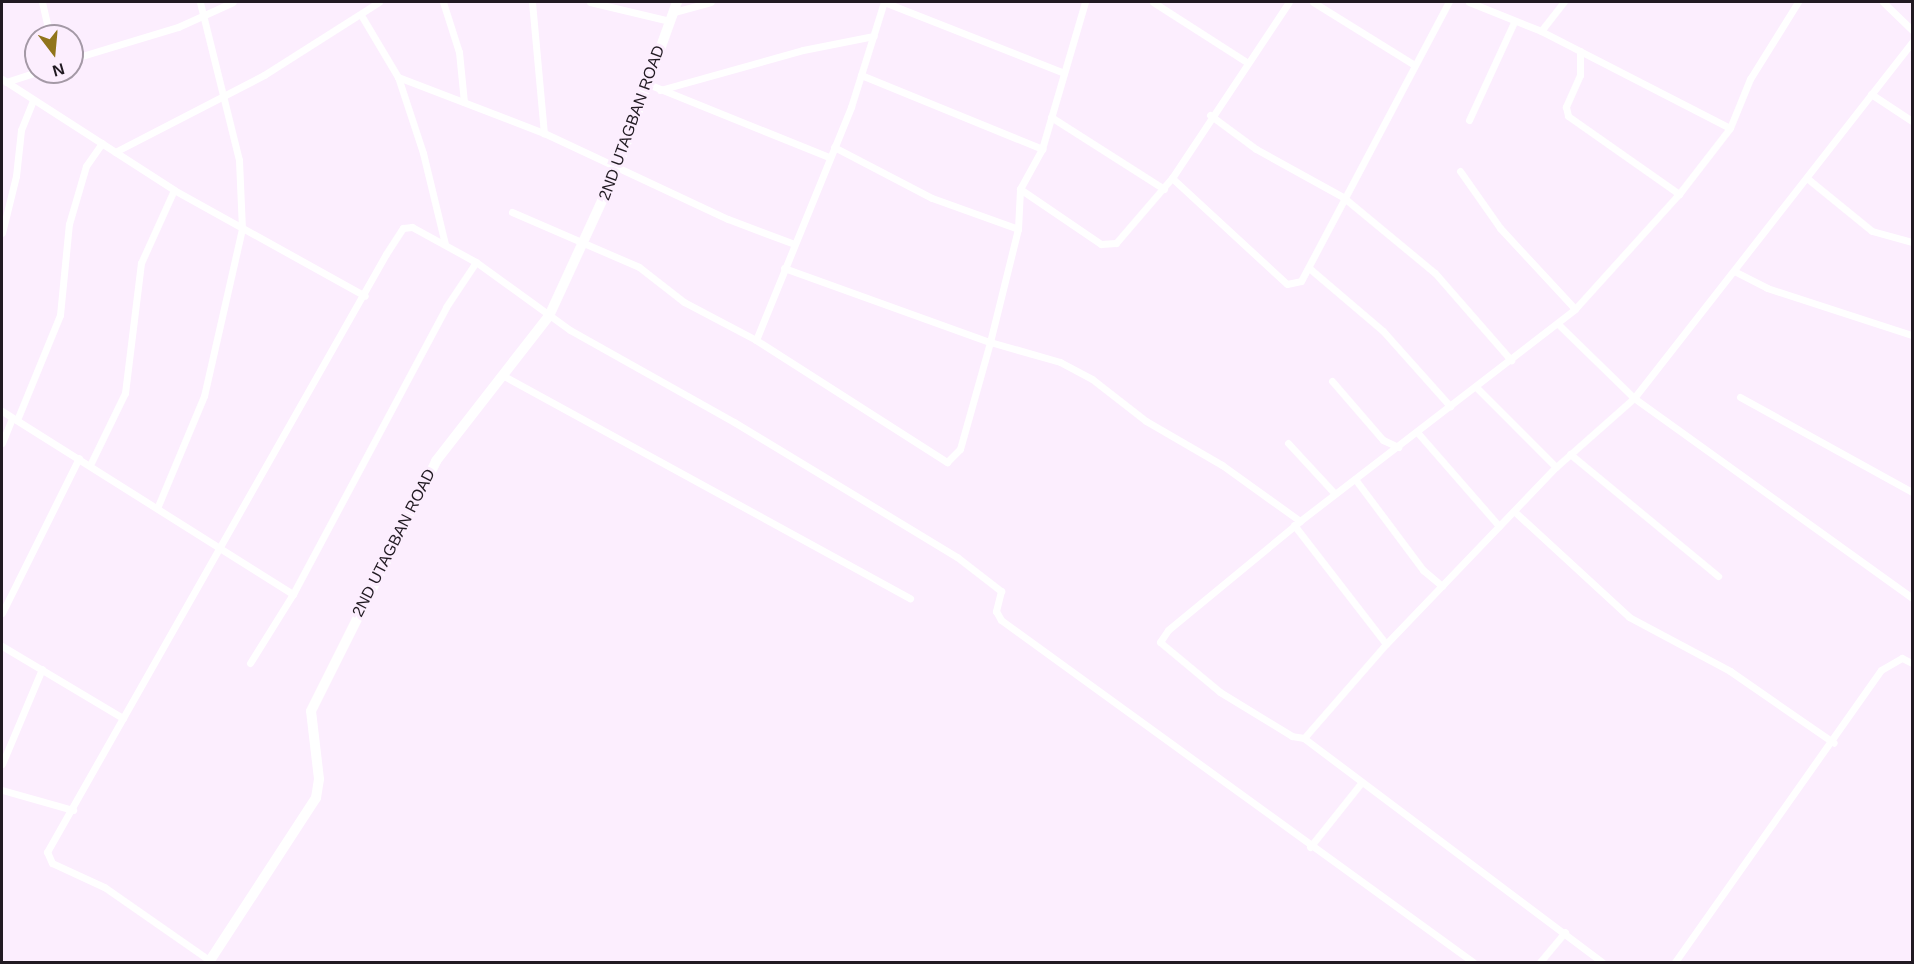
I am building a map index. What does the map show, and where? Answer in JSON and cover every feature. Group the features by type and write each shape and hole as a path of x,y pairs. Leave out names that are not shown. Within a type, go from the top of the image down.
{"street":[{"path":"42,2 47,24"},
{"path":"158,506 204,396 242,229 239,160 206,15 200,2"},
{"path":"84,55 206,15 233,2"},
{"path":"115,152 223,95 362,15 379,2"},
{"path":"443,2 459,52 464,102"},
{"path":"532,2 544,133"},
{"path":"590,2 674,11 711,2"},
{"path":"756,340 834,147 861,75 884,2 1064,73"},
{"path":"512,212 586,240 639,267 684,302 756,340 947,462 960,449 1018,229 1020,189 1042,149 1085,2"},
{"path":"1153,2 1245,61"},
{"path":"1020,189 1109,246 1164,189 1245,61 1289,2"},
{"path":"1313,2 1413,64"},
{"path":"1172,178 1287,284 1301,281 1413,64 1449,2"},
{"path":"1469,2 1541,31 1730,129"},
{"path":"1541,31 1564,2"},
{"path":"1602,963 1565,932 1361,783 1304,738 1284,732 1220,692 1160,642 1297,523 1575,309 1679,194 1730,129 1750,80 1798,2"},
{"path":"1883,2 1912,30"},
{"name":"2ND UTAGBAN ROAD","path":"210,962 316,798 320,779 311,711 414,498 436,460 549,316 586,240 618,166 674,11"},
{"path":"362,15 398,77 423,153 444,244"},
{"path":"1469,120 1514,22"},
{"path":"660,90 803,50 874,36"},
{"path":"1304,738 1386,644 1499,526 1570,454 1634,399 1736,272 1912,42"},
{"path":"1581,51 1580,75 1566,107 1568,116 1679,194"},
{"path":"861,75 1042,149"},
{"path":"4,81 24,76"},
{"path":"398,77 544,133 728,219 794,244"},
{"path":"4,81 174,190 365,296"},
{"path":"648,84 829,157"},
{"path":"1871,94 1912,121"},
{"path":"2,233 16,176 21,130 33,100"},
{"path":"1210,115 1256,149 1343,197 1436,273 1511,360"},
{"path":"1051,117 1164,189"},
{"path":"2,443 15,419 60,315 69,224 83,172 102,143"},
{"path":"834,147 932,198 1018,229"},
{"path":"1460,171 1500,228 1575,309"},
{"path":"1808,179 1872,231 1912,242"},
{"path":"90,465 125,393 141,263 174,190"},
{"path":"210,962 104,887 52,863 47,852 73,810 220,545 403,228 412,227 476,262 549,316 957,557 1001,591 996,611 1001,620 1310,847 1473,963"},
{"path":"250,663 293,594 446,307 476,262"},
{"path":"784,268 990,342 1060,362 1092,379 1146,421 1222,465 1297,523 1386,644"},
{"path":"1309,268 1383,332 1450,406"},
{"path":"1736,272 1767,288 1912,335"},
{"path":"1558,324 1634,399 1912,598"},
{"path":"504,376 910,598"},
{"path":"1332,381 1383,440 1398,447"},
{"path":"1476,387 1557,467"},
{"path":"1740,397 1911,490"},
{"path":"2,411 158,506 293,594"},
{"path":"1417,432 1499,526"},
{"path":"1288,443 1335,494"},
{"path":"1570,454 1718,576"},
{"path":"2,613 79,458"},
{"path":"1355,479 1423,570 1443,586"},
{"path":"1515,512 1629,617 1730,671 1834,742"},
{"path":"2,646 123,718"},
{"path":"1676,963 1834,742 1881,670 1902,658 1912,663"},
{"path":"2,764 42,669"},
{"path":"1310,847 1361,783"},
{"path":"2,790 73,810"},
{"path":"1540,963 1565,932"}]}
